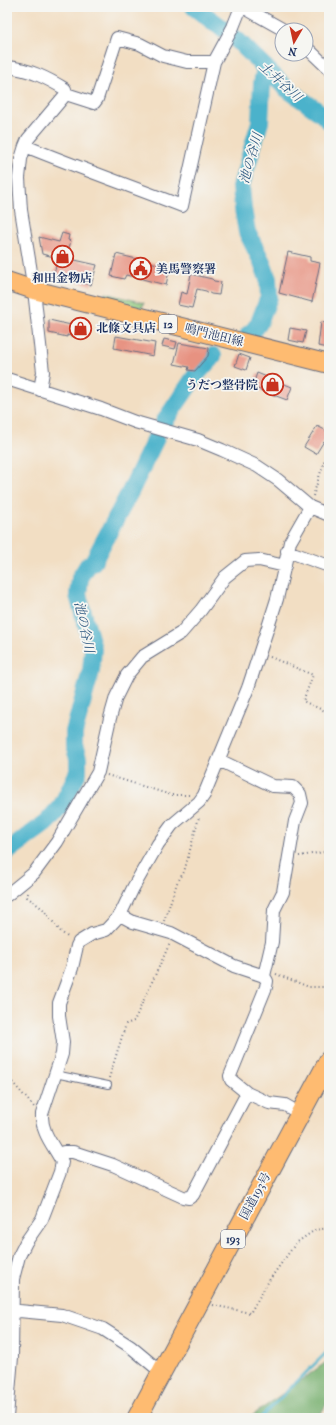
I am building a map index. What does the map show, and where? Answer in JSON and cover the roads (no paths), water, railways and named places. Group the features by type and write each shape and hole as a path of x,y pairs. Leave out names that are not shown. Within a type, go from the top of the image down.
{"highway":[{"name":"国道193号","path":"137,1418 299,1113 329,1060"}],"main road":[{"name":"鳴門池田線","path":"7,281 34,290 329,364"}],"street":[{"path":"25,146 89,172 103,175 182,206 214,62 242,7 274,25"},
{"path":"66,94 94,103 98,99 118,38 140,44 163,56 187,62 214,62"},
{"path":"314,55 329,69"},
{"path":"7,67 33,72 65,89 66,94"},
{"path":"40,390 43,372 34,290 21,210 19,178 21,159 28,139 66,94"},
{"path":"7,379 101,409 135,422 198,440 222,450 257,466 278,480 310,507 329,515"},
{"path":"7,1417 12,1357 10,1315 13,1279 19,1256 26,1242 42,1219 60,1172 62,1162 47,1136 42,1121 42,1114 62,1054 63,1042 59,1016 59,1003 72,968 77,946 79,942 92,934 106,930 120,915 158,844 172,825 203,797 248,688 260,653 277,599 290,542 310,507"},
{"path":"287,551 329,566"},
{"path":"9,890 32,875 57,842 98,772 116,697 128,675 142,657 181,633 201,610 225,577 245,561 259,560 285,566"},
{"path":"219,760 273,786 293,787 300,794 302,803 295,821 283,892 274,910 272,942 265,973 267,981 266,987 230,1076 231,1080 247,1093 269,1104 285,1105 299,1113"},
{"path":"120,915 133,922 161,929 234,966 265,973"},
{"path":"58,1154 73,1152 112,1165 183,1197 189,1198 193,1194 247,1093"},
{"path":"10,1315 19,1311 62,1315 103,1330 131,1347 161,1372"}],"lane":[{"path":"55,1074 108,1083"}],"waterway":[{"name":"土井谷川","path":"194,7 222,28"},
{"name":"土井谷川","path":"236,39 287,89 322,114 329,121"},
{"name":"池の谷川","path":"249,334 259,323 269,297 268,279 262,262 247,232 241,186 260,122 262,84 265,67"},
{"name":"池の谷川","path":"164,422 196,375 213,356"},
{"name":"池の谷川","path":"7,852 46,823 62,805 78,772 78,758 74,746 74,732 91,671 93,649 78,595 80,578 88,565 93,562 131,490 156,438"},
{"path":"260,1418 329,1350"}],"place":[{"name":"和田金物店","path":"62,257"},
{"name":"美馬警察署","path":"141,269"},
{"name":"北條文具店","path":"81,328"},
{"name":"うだつ整骨院","path":"273,385"}]}
